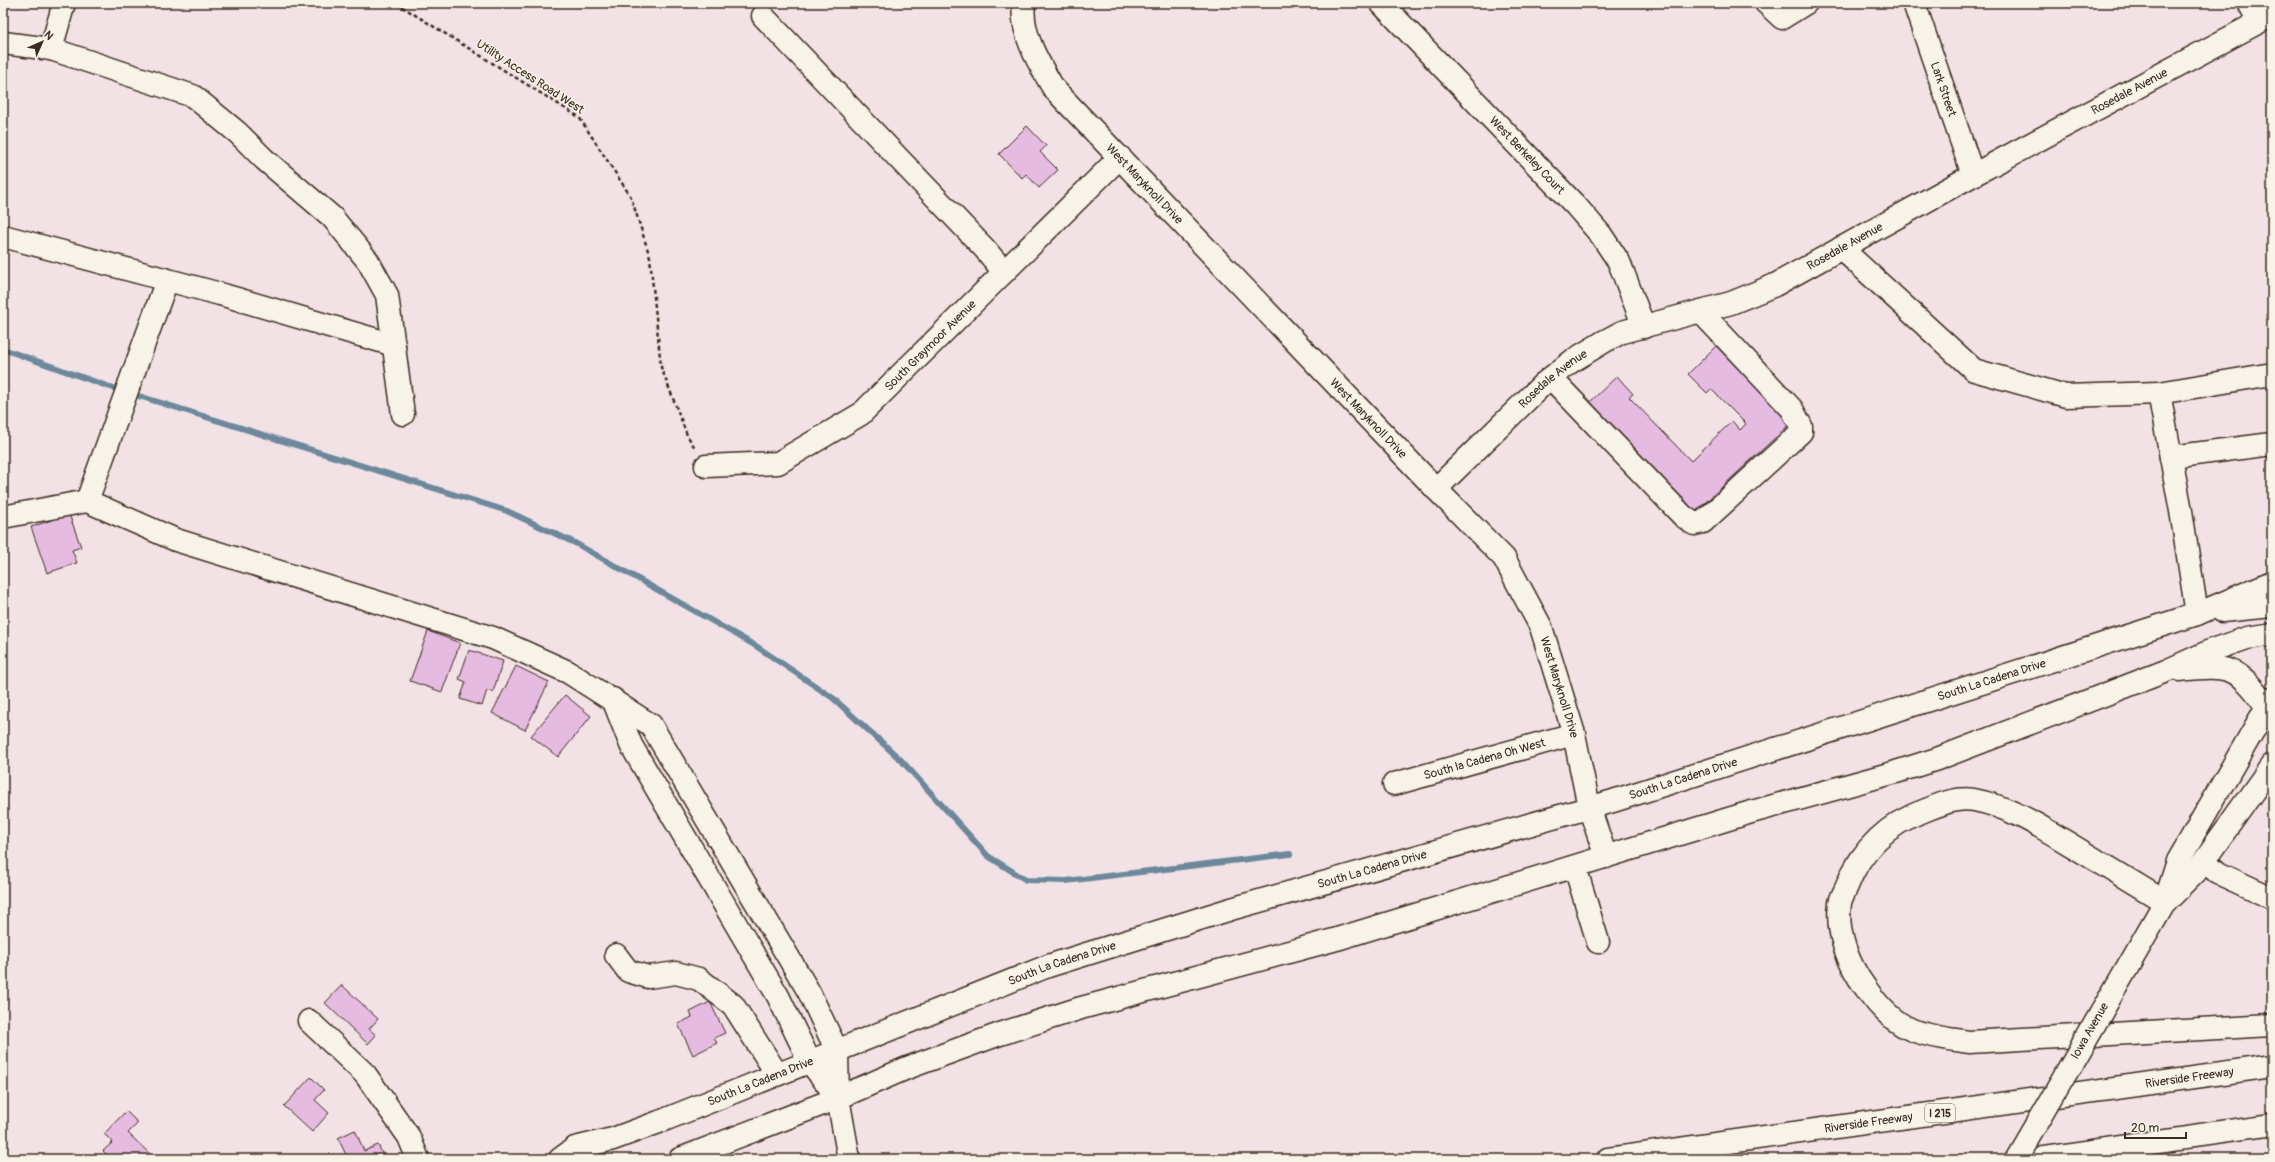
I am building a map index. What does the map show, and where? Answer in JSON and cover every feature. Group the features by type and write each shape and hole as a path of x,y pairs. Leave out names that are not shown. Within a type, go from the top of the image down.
{"main road":[{"path":"51,49 64,3"},
{"name":"West Maryknoll Drive","path":"1024,3 1028,38 1038,63 1054,89 1436,489 1504,558 1541,628 1574,734 1589,807 1606,857"},
{"name":"West Berkeley Court","path":"1381,3 1576,206 1601,235 1619,262 1644,327"},
{"path":"1766,3 1782,18 1806,3"},
{"name":"Lark Street","path":"1914,3 1973,175"},
{"path":"2248,3 2265,18"},
{"path":"763,16 985,249 1004,272"},
{"name":"Rosedale Avenue","path":"1436,489 1551,378 1572,361 1605,341 1622,332 1731,303 1775,286 1973,175 2265,18"},
{"path":"3,43 51,49 193,96 238,133 264,159 332,217 368,261 387,295 403,414"},
{"name":"South Graymoor Avenue","path":"706,466 778,463 860,414 1120,157"},
{"path":"3,236 167,280 394,344"},
{"path":"1841,248 1974,370 2066,396 2159,393 2272,374"},
{"path":"86,501 167,280"},
{"path":"1551,378 1683,516 1694,524 1702,522 1801,432 1801,426 1792,408 1700,312"},
{"path":"2159,393 2197,614"},
{"path":"2171,457 2272,444"},
{"path":"3,517 86,501 176,540 493,638 568,672 613,699 651,725 809,992 838,1051 838,1098 848,1159"},
{"path":"2197,614 2272,582"},
{"path":"2197,614 2272,606"},
{"name":"South La Cadena Drive","path":"560,1159 575,1148 613,1139 659,1122 1048,966 1232,909 1589,807 2197,614"},
{"path":"680,1159 838,1098 907,1068 1000,1034 1074,1010 1336,939 1937,759 2166,671 2212,650 2247,638 2267,635 2272,637"},
{"path":"2166,671 2200,668 2234,671 2241,675 2269,702"},
{"path":"613,699 631,745 778,996 810,1062 838,1098"},
{"name":"Iowa Avenue","path":"2016,1159 2165,902 2178,860 2269,702"},
{"name":"South la Cadena Oh West","path":"1394,784 1574,734"},
{"name":"Iowa Avenue","path":"2165,902 2196,873 2272,765"},
{"path":"2165,902 2025,818 2000,806 1972,800 1949,801 1906,817 1884,833 1865,852 1850,876 1840,902 1841,925 1845,950 1853,968 1871,996 1892,1017 1911,1029 1937,1037 1969,1042 2272,1025"},
{"path":"2204,861 2218,874 2269,890"},
{"path":"1575,867 1598,942"},
{"path":"616,955 628,971 641,975 648,977 676,973 699,979 733,1005 776,1074"},
{"path":"309,1021 365,1074 409,1137 418,1159"},
{"name":"Riverside Freeway","path":"1608,1159 2272,1066"},
{"path":"2037,1159 2272,1126"}],"path":[{"name":"Utility Access Road West","path":"396,3 579,117 631,196 650,257 661,367 687,435 706,466"}],"building":[{"path":"1027,126 1046,146 1040,152 1058,170 1039,188 1026,174 1022,178 999,154"},
{"path":"1716,346 1791,423 1695,512 1589,403 1617,376 1633,394 1629,397 1691,461 1732,421 1740,430 1746,424 1711,389 1707,393 1688,374"},
{"path":"69,514 81,547 72,550 77,563 47,573 31,527"},
{"path":"428,631 460,643 442,692 410,681"},
{"path":"469,650 503,661 493,692 487,690 482,706 460,699 466,682 459,679"},
{"path":"516,666 549,682 525,730 492,713"},
{"path":"565,695 591,716 558,757 531,736"},
{"path":"342,985 378,1019 369,1029 376,1035 368,1044 325,1003"},
{"path":"710,1002 725,1033 714,1038 717,1043 693,1055 678,1024 692,1017 690,1012"},
{"path":"311,1077 324,1090 315,1100 329,1113 312,1132 284,1106"},
{"path":"126,1111 138,1123 128,1133 155,1159 111,1159 103,1151 113,1142 104,1134"},
{"path":"355,1130 364,1151 378,1145 385,1159 348,1159 338,1138"}],"waterway":[{"path":"3,349 107,386 507,511 575,543 756,646 833,698 901,760 988,856 1026,880 1066,881 1290,854"}]}
